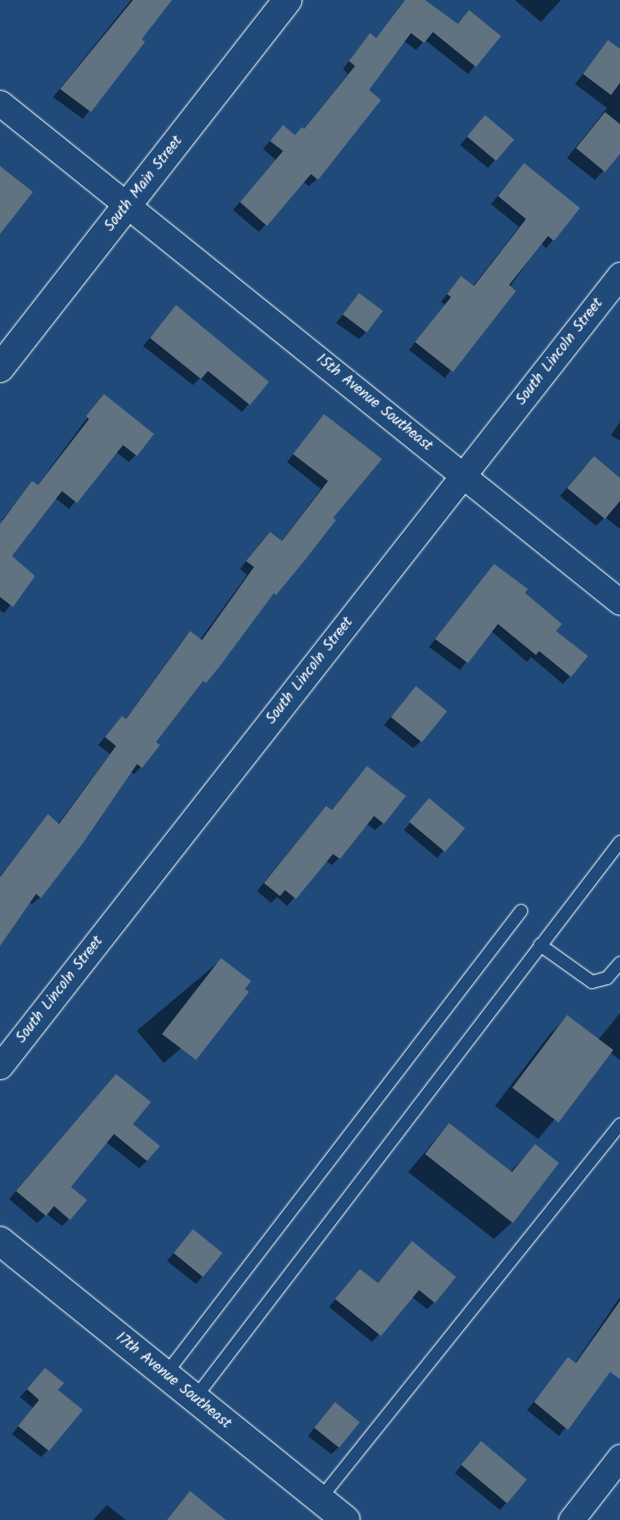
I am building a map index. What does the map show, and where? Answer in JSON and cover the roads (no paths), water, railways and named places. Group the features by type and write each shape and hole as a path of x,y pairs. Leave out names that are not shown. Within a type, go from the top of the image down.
{"street":[{"name":"South Main Street","path":"0,368 287,0"},
{"name":"15th Avenue Southeast","path":"0,103 128,204 620,602"},
{"name":"South Lincoln Street","path":"0,1066 620,276"},
{"name":"17th Avenue Southeast","path":"0,1241 346,1520"},
{"path":"571,1520 620,1457"}],"lane":[{"path":"194,1398 364,1181 540,945 620,842"},
{"path":"165,1375 521,911"},
{"path":"540,945 592,982 607,978 620,963"},
{"path":"320,1499 620,1124"}]}
